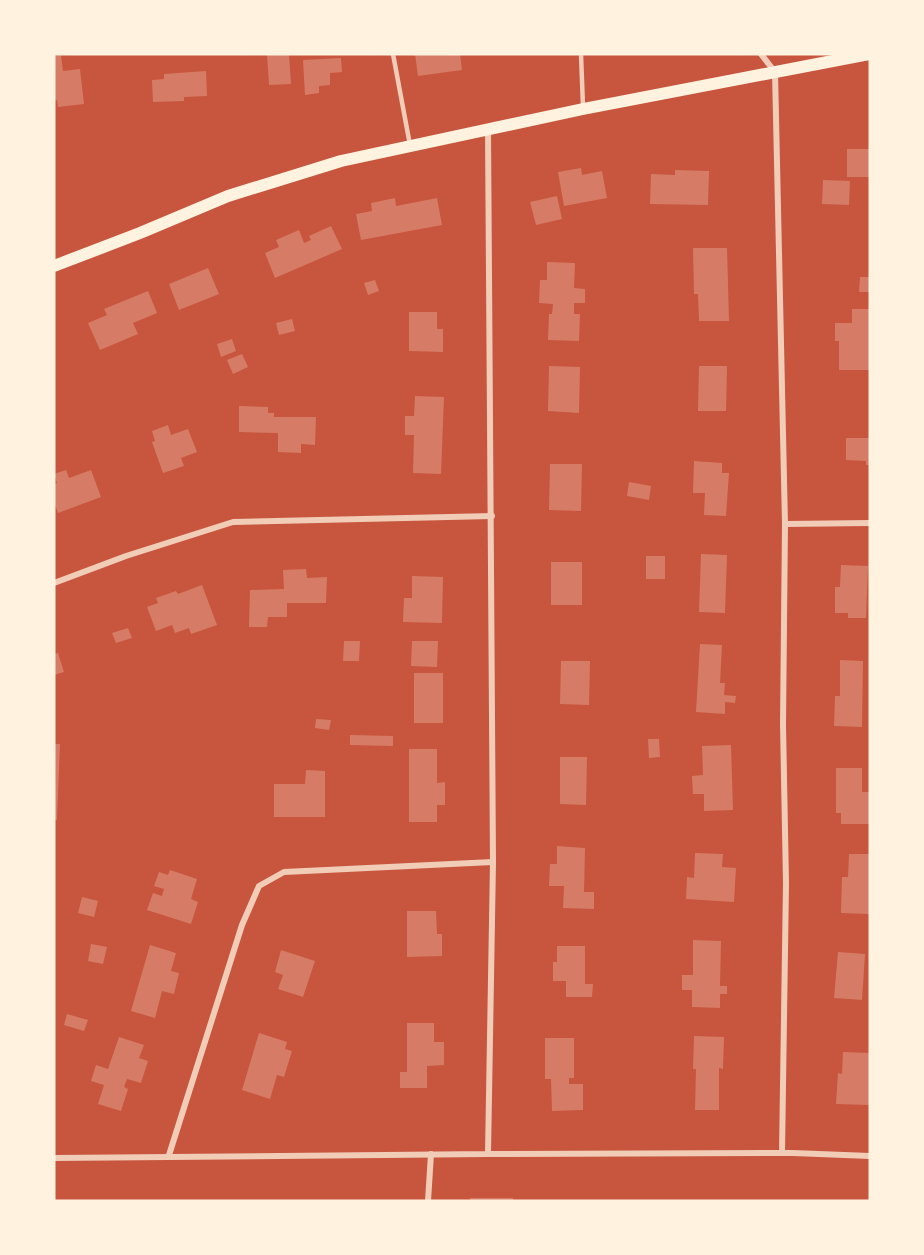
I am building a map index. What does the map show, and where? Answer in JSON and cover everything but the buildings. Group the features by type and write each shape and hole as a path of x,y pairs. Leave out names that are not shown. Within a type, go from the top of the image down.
{"main road":[{"path":"54,266 228,196 341,161 488,129 869,54"}],"street":[{"path":"761,54 774,72 785,524 783,724 786,883 782,1153"},
{"path":"488,129 493,862 488,1154"},
{"path":"54,583 126,556 233,522 492,516"},
{"path":"785,524 870,523"},
{"path":"169,1155 242,925 259,886 284,872 493,862"},
{"path":"54,1158 169,1155 782,1153 870,1156"},
{"path":"428,1201 431,1154"}],"lane":[{"path":"393,54 410,145"},
{"path":"581,54 583,110"}]}
